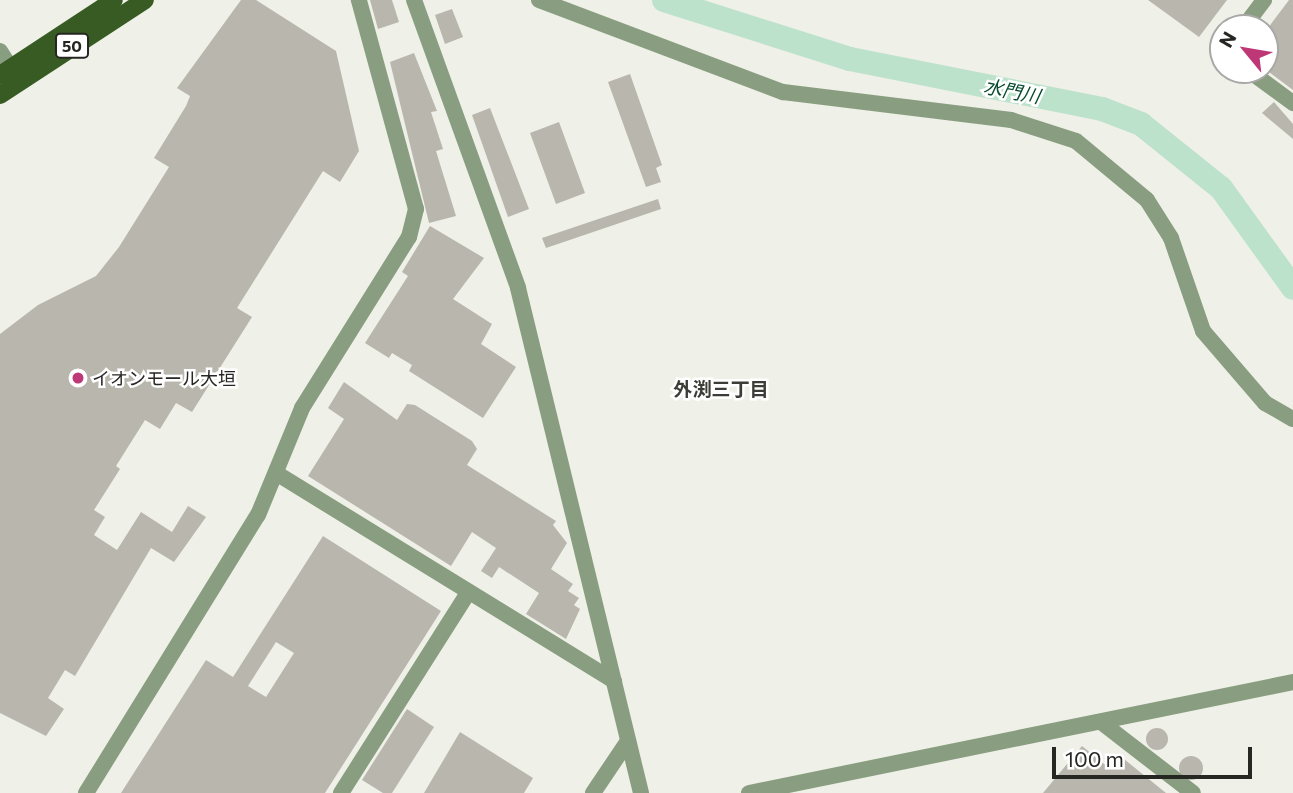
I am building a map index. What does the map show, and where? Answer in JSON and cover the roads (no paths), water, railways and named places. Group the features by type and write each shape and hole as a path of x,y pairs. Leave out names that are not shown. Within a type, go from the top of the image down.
{"main road":[{"name":"50","path":"5,71 114,0"},
{"name":"50","path":"0,94 145,0"}],"street":[{"path":"86,793 258,515 302,408 409,237 416,209 359,0"},
{"path":"414,0 518,288 641,793"},
{"path":"539,0 783,92 1011,120 1076,141 1147,200 1171,238 1203,331 1265,403 1293,419"},
{"path":"0,51 5,71"},
{"path":"1267,84 1293,103"},
{"path":"275,473 614,681"},
{"path":"344,792 468,593"},
{"path":"749,793 1293,682"},
{"path":"1101,722 1193,793"},
{"path":"593,793 628,741"}],"waterway":[{"name":"水門川","path":"664,0 850,59 1102,109 1141,124 1221,188 1293,288"}],"place":[{"name":"イオンモール大垣","path":"78,378"}],"district":[{"name":"外渕三丁目","path":"721,389"}]}
